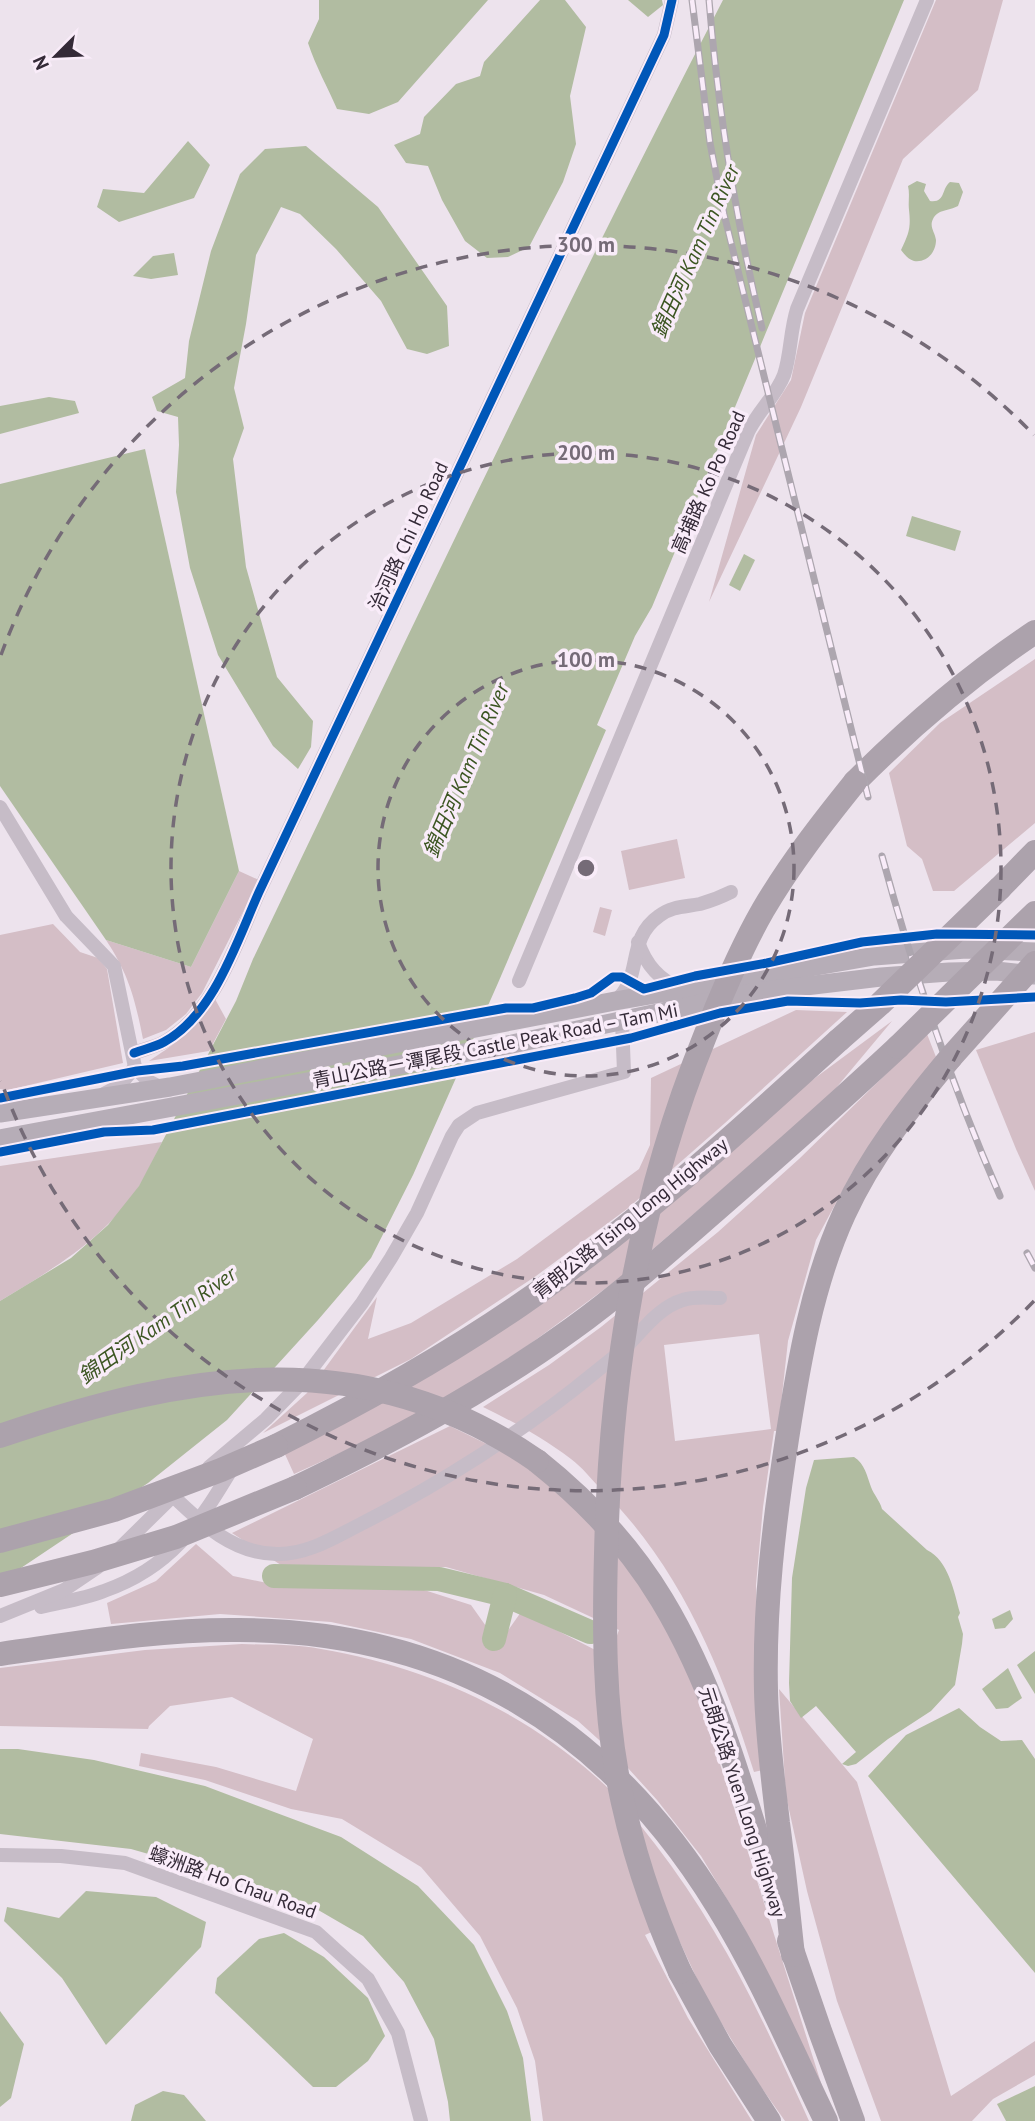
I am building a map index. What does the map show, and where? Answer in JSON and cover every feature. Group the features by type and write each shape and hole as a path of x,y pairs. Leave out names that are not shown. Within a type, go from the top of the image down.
{"highway":[{"path":"769,2121 720,2045 660,1929 633,1844 616,1772 608,1703 605,1629 606,1521 621,1354 635,1265 664,1149 689,1075 720,996 749,935 784,876 855,782 928,712 1035,632"},
{"name":"青朗公路 Tsing Long Highway","path":"0,1541 114,1510 221,1470 276,1446 409,1376 521,1305 619,1232 724,1144 880,1004 1035,852"},
{"path":"0,1585 93,1562 176,1537 295,1488 425,1422 477,1391 572,1329 705,1220 898,1047 1035,913"},
{"path":"793,1955 772,1784 766,1651 771,1559 796,1385 819,1282 844,1214 879,1150 951,1057 1035,963"},
{"name":"元朗公路 Yuen Long Highway","path":"0,1436 110,1402 181,1388 254,1380 317,1381 354,1385 418,1400 472,1422 517,1447 567,1485 614,1534 648,1577 674,1621 707,1691 725,1737 793,1955 853,2121"},
{"path":"5,1653 116,1638 200,1631 309,1633 368,1643 421,1657 460,1672 509,1697 570,1737 614,1774 668,1834 717,1905 745,1953 826,2121"}],"main road":[{"name":"青山公路－潭尾段 Castle Peak Road – Tam Mi","path":"0,1113 96,1097 113,1097 615,1001 886,955 966,949 1035,953"},
{"name":"青山公路－潭尾段 Castle Peak Road – Tam Mi","path":"0,1139 512,1044 756,992 821,983 949,972 996,971 1035,975"}],"street":[{"name":"治河路 Chi Ho Road","path":"134,1060 189,1024 205,1005 220,977 664,35 672,0"},
{"name":"高埔路 Ko Po Road","path":"519,981 748,432 783,377 797,309 927,0"},
{"path":"0,807 66,916 114,966 134,1060 148,1081 166,1087"},
{"path":"615,1001 630,982 638,942 647,927 662,914 680,906 715,900 731,892"},
{"path":"638,942 645,960 654,972 668,984 681,989"},
{"path":"0,1616 45,1599 79,1580 120,1549 173,1496 266,1419 300,1384 375,1283 417,1213 459,1125 477,1113 624,1072 622,1021"},
{"path":"96,1097 119,1086 134,1060"},
{"path":"173,1496 199,1521 223,1538 263,1553 279,1555 322,1544 435,1483 521,1427 591,1376 668,1307 687,1299 720,1298"},
{"path":"0,1616 102,1592 134,1579 163,1559 199,1521 266,1419"},
{"name":"蠔洲路 Ho Chau Road","path":"0,1855 61,1856 125,1863 316,1932 368,1979 398,2033 421,2121"}],"shaded area":[{"path":"936,0 1003,0 978,90 903,159 801,407 709,602 756,435 791,380 805,313"},
{"path":"1035,659 1035,823 954,891 933,891 922,859 907,846 889,773 940,723"},
{"path":"677,839 685,878 629,890 621,851"},
{"path":"239,871 259,880 202,993 186,1014 166,1030 143,1039 130,988 106,940 191,967"},
{"path":"600,907 612,910 605,936 593,932"},
{"path":"53,924 80,952 98,958 107,969 123,1063 8,1090 0,1089 0,935"},
{"path":"215,999 226,1019 209,1051 149,1061 186,1034"},
{"path":"796,1010 847,1012 627,1209 536,1276 411,1359 263,1433 307,1393 377,1297 368,1339 411,1323 517,1259 639,1169 650,1145 651,1078"},
{"path":"892,1021 826,1100 617,1280 530,1344 443,1401 378,1436 294,1474 284,1452 364,1412"},
{"path":"1035,1032 1035,1191 976,1050"},
{"path":"927,1034 936,1057 852,1173 816,1240 788,1341 778,1431 774,1431 763,1507 756,1585 763,1770 754,1772 712,1657 676,1585 654,1551 629,1519 575,1462 539,1437 483,1407 549,1365 601,1327 718,1232 799,1159","holes":["759,1334 771,1429 675,1441 664,1345"]},
{"path":"162,1142 140,1185 111,1221 77,1251 0,1301 0,1166"},
{"path":"450,1426 509,1455 566,1496 616,1548 656,1607 689,1673 822,2086 742,1924 701,1856 657,1800 617,1756 578,1721 500,1673 411,1639 331,1622 220,1614 111,1624 107,1603 156,1581 196,1544 233,1576 272,1584 421,1589 471,1605 488,1629 483,1643 495,1649 521,1612 609,1657 619,1630 544,1595 446,1567 284,1567 232,1533"},
{"path":"242,1644 292,1645 321,1649 396,1666 432,1679 502,1711 534,1730 596,1777 620,1800 641,1826 701,1909 776,2048 809,2121 785,2121 756,2080 705,1996 671,1923 645,1935 688,2018 752,2121 543,2121 535,2061 517,2008 480,1936 421,1867 342,1819 291,1809 205,1780 139,1766 141,1753 216,1767 296,1791 313,1739 232,1697 170,1706 148,1729 0,1726 0,1668 145,1650"},
{"path":"779,1689 857,1782 951,2096 1035,2041 1035,2075 993,2099 972,2121 881,2121 837,2001 807,1891 786,1796"}],"water":[{"path":"319,0 488,0 398,102 369,114 337,109 318,68 308,43 319,19"},
{"path":"540,0 565,0 586,27 570,96 576,144 563,182 529,247 508,257 487,258 465,241 442,200 428,166 406,163 394,145 420,134 424,117 456,84 480,76 484,62"},
{"path":"628,0 662,0 663,5 648,17"},
{"name":"錦田河 Kam Tin River","path":"723,0 904,0 652,607 635,636 597,725 606,730 413,1175 371,1258 227,1420 148,1483 0,1582 0,1301 71,1258 108,1225 139,1186 236,1001 253,959 484,478"},
{"path":"188,141 210,165 194,198 119,222 97,207 103,189 144,193"},
{"path":"306,146 378,207 447,306 449,346 427,354 407,349 381,301 336,249 300,214 281,207 256,255 234,388 244,428 233,459 246,567 277,677 313,721 311,747 298,769 273,746 218,655 190,568 176,492 178,417 157,411 152,397 185,378 189,341 211,251 240,174 265,149"},
{"path":"917,181 926,184 924,191 930,201 939,200 950,182 959,183 963,192 958,206 941,212 933,219 932,227 936,240 930,256 914,261 901,250 909,226 908,186"},
{"path":"174,253 178,275 151,279 133,276 153,256"},
{"path":"49,397 75,401 79,413 0,434 0,406"},
{"path":"145,449 239,871 191,967 106,940 0,786 0,484"},
{"path":"912,516 961,531 955,551 906,536"},
{"path":"744,554 755,560 740,591 729,585"},
{"path":"854,1457 863,1467 882,1509 946,1569 960,1613 958,1617 963,1634 955,1685 931,1711 856,1764 848,1766 842,1764 856,1752 816,1706 801,1718 790,1701 789,1683 792,1578 806,1488 814,1460"},
{"path":"1010,1610 1013,1619 1005,1628 995,1629 992,1619"},
{"path":"1035,1651 1035,1694 1017,1665"},
{"path":"1008,1668 1022,1698 1008,1708 996,1709 982,1689"},
{"path":"959,1708 1001,1741 1022,1740 1035,1759 1035,1973 868,1776 906,1735"},
{"path":"0,1749 94,1760 205,1786 341,1837 418,1886 474,1945 507,2011 523,2058 531,2121 450,2121 434,2039 404,1982 363,1936 313,1907 222,1875 131,1849 0,1834"},
{"path":"86,1891 156,1897 206,1922 201,1947 106,2045 62,1978 4,1921 7,1907 59,1918"},
{"path":"284,1933 324,1957 368,1998 385,2036 368,2061 336,2087 313,2087 215,1993 217,1978 259,1939"},
{"path":"0,2011 24,2044 11,2098 0,2107"},
{"path":"1035,2086 1035,2121 1006,2121 997,2104"},
{"path":"163,2091 184,2095 206,2121 131,2121 135,2105"}],"waterway":[{"path":"274,1576 439,1579 505,1595 590,1632"},
{"path":"494,1639 505,1595"}],"railway":[{"path":"692,0 710,143 724,214 868,797"},
{"path":"709,0 729,165 762,328"},
{"path":"882,856 935,1028 965,1112 1000,1196"},
{"path":"1027,1253 1035,1268"}],"cycle path":[{"path":"134,1053 161,1044 182,1030 197,1014 222,975 664,35 672,0"},
{"path":"0,1098 137,1071 183,1066 506,1008 533,1008 591,993 613,977 622,977 644,989 862,942 937,934 1035,935"},
{"path":"0,1152 104,1132 153,1130 631,1038 720,1013 788,1001 946,1002 1035,997"}]}
